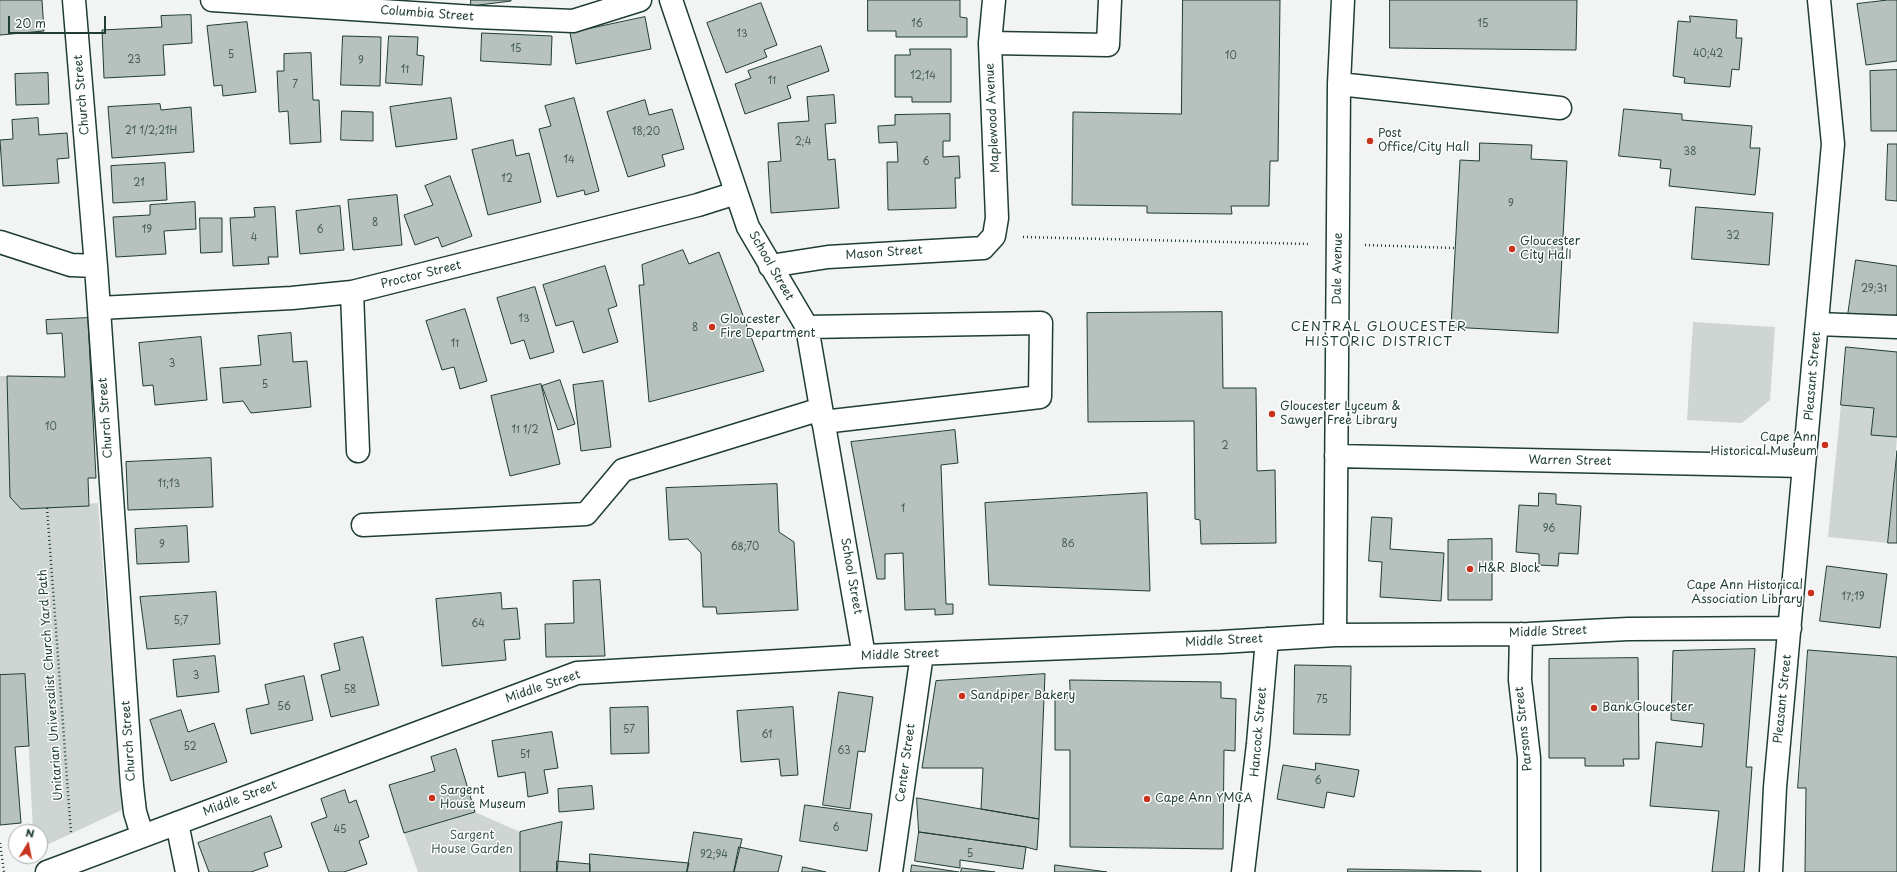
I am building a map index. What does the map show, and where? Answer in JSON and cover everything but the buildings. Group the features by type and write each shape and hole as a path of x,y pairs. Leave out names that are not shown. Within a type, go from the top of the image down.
{"street":[{"name":"Church Street","path":"74,0 96,266 132,786 135,812 142,835"},
{"name":"Columbia Street","path":"212,0 475,17 573,21 640,0"},
{"name":"School Street","path":"671,0 748,227 807,327 864,656"},
{"name":"Maplewood Avenue","path":"994,0 990,43 997,218 994,236"},
{"path":"990,43 1108,45 1110,0"},
{"name":"Dale Avenue","path":"1335,635 1339,84 1343,0"},
{"name":"Pleasant Street","path":"1771,872 1775,787 1832,144 1819,0"},
{"path":"1339,84 1560,108"},
{"name":"Proctor Street","path":"99,308 292,298 352,292 690,207 736,192"},
{"name":"Mason Street","path":"770,266 842,256 983,248 994,236"},
{"path":"0,242 71,265 96,266"},
{"path":"352,292 358,451"},
{"path":"363,525 586,514 623,470 822,416 1040,397 1040,323 807,327"},
{"path":"1817,324 1897,327"},
{"name":"Warren Street","path":"1336,456 1804,466"},
{"name":"Middle Street","path":"47,872 142,835 577,673 864,656 1335,635 1521,634 1628,629 1790,628"},
{"name":"Parsons Street","path":"1521,634 1520,680 1529,758 1529,872"},
{"name":"Hancock Street","path":"1243,872 1258,744 1267,639"},
{"name":"Center Street","path":"891,872 922,654"},
{"path":"177,823 187,872"}],"path":[{"path":"994,236 1338,244"},
{"path":"1373,245 1455,248"},
{"name":"Unitarian Universalist Church Yard Path","path":"47,508 71,836 75,861"},
{"path":"0,843 4,872"}],"green space":[{"path":"1693,322 1775,327 1770,400 1742,423 1687,420"},
{"path":"0,376 7,376 10,497 22,509 98,503 122,810 48,844 48,824 33,824 25,674 0,675"},
{"path":"1841,405 1874,408 1872,435 1897,437 1888,543 1828,537"},
{"name":"Sargent House Garden","path":"475,812 520,832 520,872 418,872 404,833"}],"place":[{"name":"Post Office/City Hall","path":"1370,141"},
{"name":"Gloucester City Hall","path":"1512,249"},
{"name":"Gloucester Fire Department","path":"712,327"},
{"name":"Gloucester Lyceum & Sawyer Free Library","path":"1272,414"},
{"name":"Cape Ann Historical Museum","path":"1825,445"},
{"name":"H&R Block","path":"1470,569"},
{"name":"Cape Ann Historical Association Library","path":"1811,593"},
{"name":"Sandpiper Bakery","path":"962,696"},
{"name":"BankGloucester","path":"1594,708"},
{"name":"Sargent House Museum","path":"432,798"},
{"name":"Cape Ann YMCA","path":"1147,799"}],"district":[{"name":"CENTRAL GLOUCESTER HISTORIC DISTRICT","path":"1379,334"}]}
